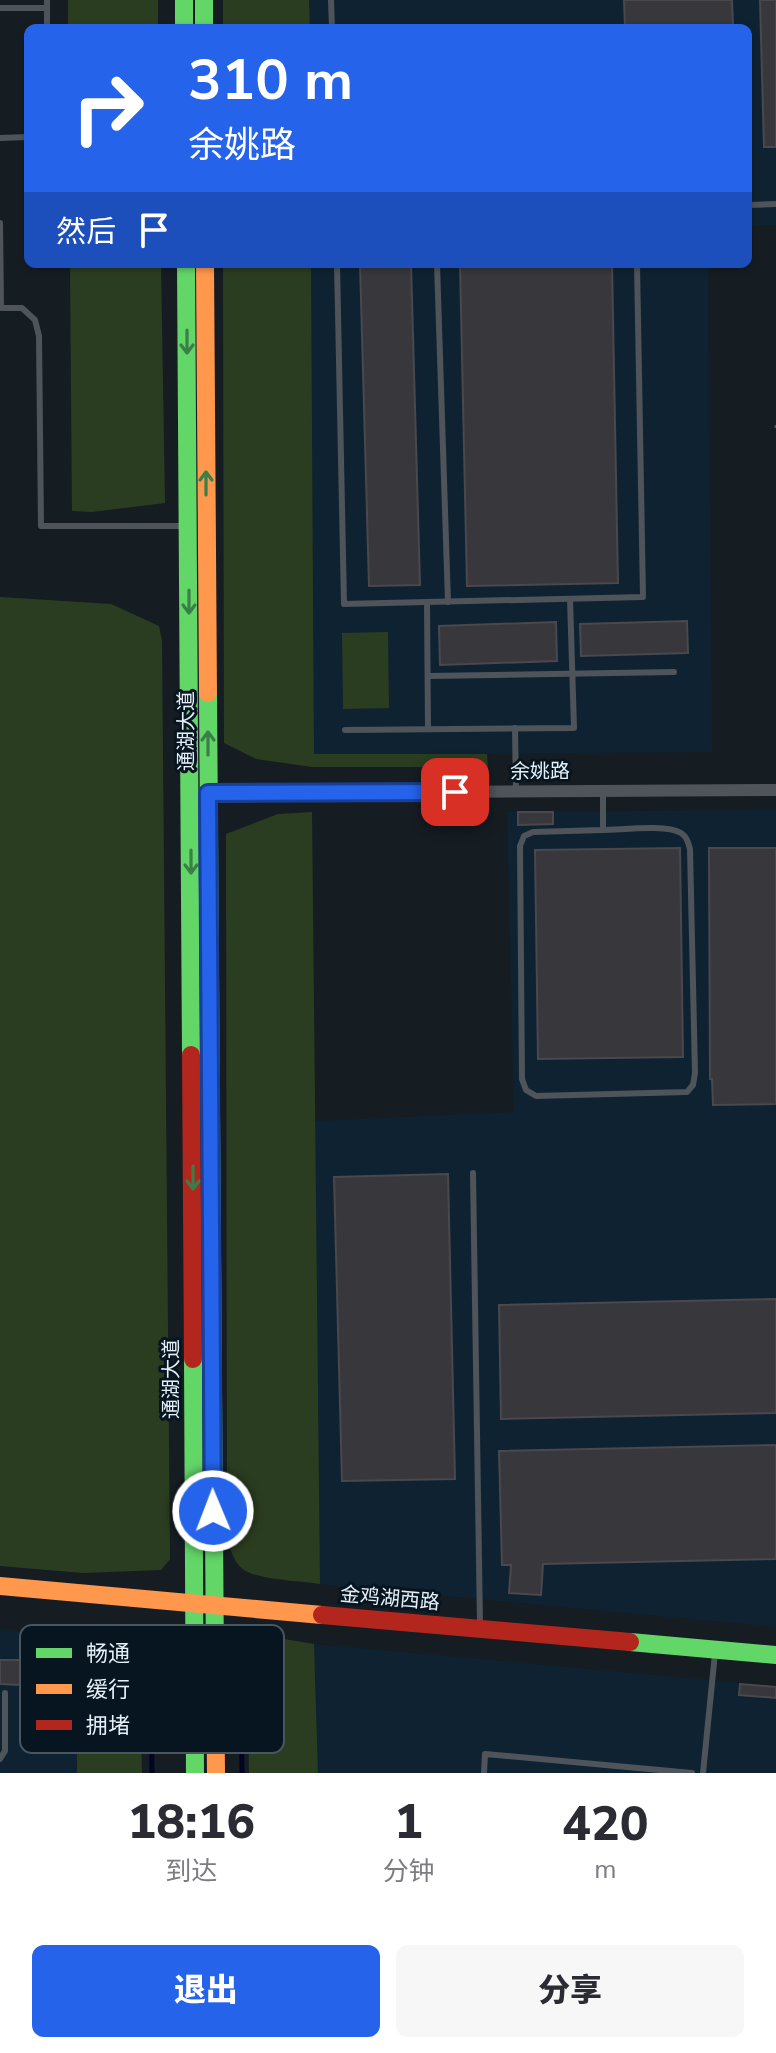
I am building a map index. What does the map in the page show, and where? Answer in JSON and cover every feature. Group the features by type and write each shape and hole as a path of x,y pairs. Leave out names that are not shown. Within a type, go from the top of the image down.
{"main road":[{"path":"184,0 184,24"},
{"path":"204,0 204,24"},
{"name":"通湖大道","path":"186,268 194,1625"},
{"name":"通湖大道","path":"205,268 214,1625"},
{"name":"金鸡湖西路","path":"0,1586 776,1655"},
{"name":"通湖大道","path":"195,1753 195,1773"},
{"name":"通湖大道","path":"216,1753 216,1773"}],"street":[{"name":"余姚路","path":"208,793 776,790"}],"lane":[{"path":"331,0 332,24"},
{"path":"0,8 47,4"},
{"path":"0,138 24,137"},
{"path":"752,205 776,204"},
{"path":"0,223 0,308 22,308 35,320 39,336 41,526 188,526"},
{"path":"337,268 344,604 643,597 637,268"},
{"path":"437,268 448,602"},
{"path":"345,730 574,728 570,599"},
{"path":"427,603 428,729"},
{"path":"428,676 674,672"},
{"path":"515,728 516,791"},
{"path":"603,791 603,830"},
{"path":"667,829 679,831 687,838 690,849 695,1073 693,1085 687,1092 536,1096 526,1090 522,1079 520,846 524,836 533,832 603,830 667,829"},
{"path":"473,1173 481,1628"},
{"path":"703,1773 716,1650"},
{"path":"0,1759 5,1751 5,1693"},
{"path":"484,1773 485,1754 692,1773"}],"shaded area":[{"path":"309,0 776,0 776,225 752,226 752,24 310,24"},
{"path":"311,268 708,268 712,752 314,755"},
{"path":"776,810 776,1627 320,1584 315,1121 514,1112 507,812"},
{"path":"0,1630 20,1632 20,1753 77,1753 77,1773 0,1773"},
{"path":"314,1644 776,1686 776,1773 318,1773"}],"green space":[{"path":"68,0 158,0 158,24 68,24"},
{"path":"223,0 309,0 310,24 223,24"},
{"path":"70,268 161,268 165,503 92,512 72,511"},
{"path":"223,268 311,268 314,754 487,754 488,767 312,767 256,759 224,743"},
{"path":"0,597 111,604 159,626 162,641 170,1559 161,1570 83,1573 0,1566"},
{"path":"388,632 389,708 343,709 342,633"},
{"path":"312,812 320,1584 270,1578 244,1570 235,1559 227,1536 226,834 278,814"},
{"path":"284,1639 314,1644 318,1773 249,1773 249,1753 284,1753"},
{"path":"77,1753 142,1753 142,1773 77,1773"}],"building":[{"path":"624,0 732,0 733,24 625,24"},
{"path":"760,0 776,0 776,147 764,147"},
{"path":"360,268 411,268 420,585 369,586"},
{"path":"460,268 612,268 618,583 467,586"},
{"path":"687,621 688,653 581,656 580,624"},
{"path":"556,622 557,661 440,665 439,626"},
{"path":"518,812 553,812 553,824 518,825"},
{"path":"680,848 683,1057 538,1059 535,850"},
{"path":"709,848 776,848 776,1104 713,1105 710,1079"},
{"path":"448,1174 455,1479 342,1481 334,1177"},
{"path":"776,1299 776,1413 501,1419 499,1305"},
{"path":"776,1445 776,1559 543,1564 541,1595 509,1593 511,1565 502,1565 499,1451"},
{"path":"0,1660 20,1660 20,1685 0,1684"},
{"path":"740,1684 776,1687 776,1698 739,1695"}],"waterway":[{"path":"152,1753 152,1773"},
{"path":"242,1753 242,1773"}],"traffic: fast":[{"path":"184,0 184,24"},
{"path":"204,0 204,24"},
{"path":"186,268 191,1055"},
{"path":"208,693 215,1625"},
{"path":"193,1359 194,1625"},
{"path":"630,1642 776,1655"},
{"path":"195,1753 195,1773"}],"traffic: slow":[{"path":"205,268 208,693"},
{"path":"0,1586 322,1615"},
{"path":"216,1753 216,1773"}],"traffic: jam":[{"path":"191,1055 193,1359"},
{"path":"322,1615 630,1642"}],"route":[{"path":"213,1511 208,793 455,792"}]}
